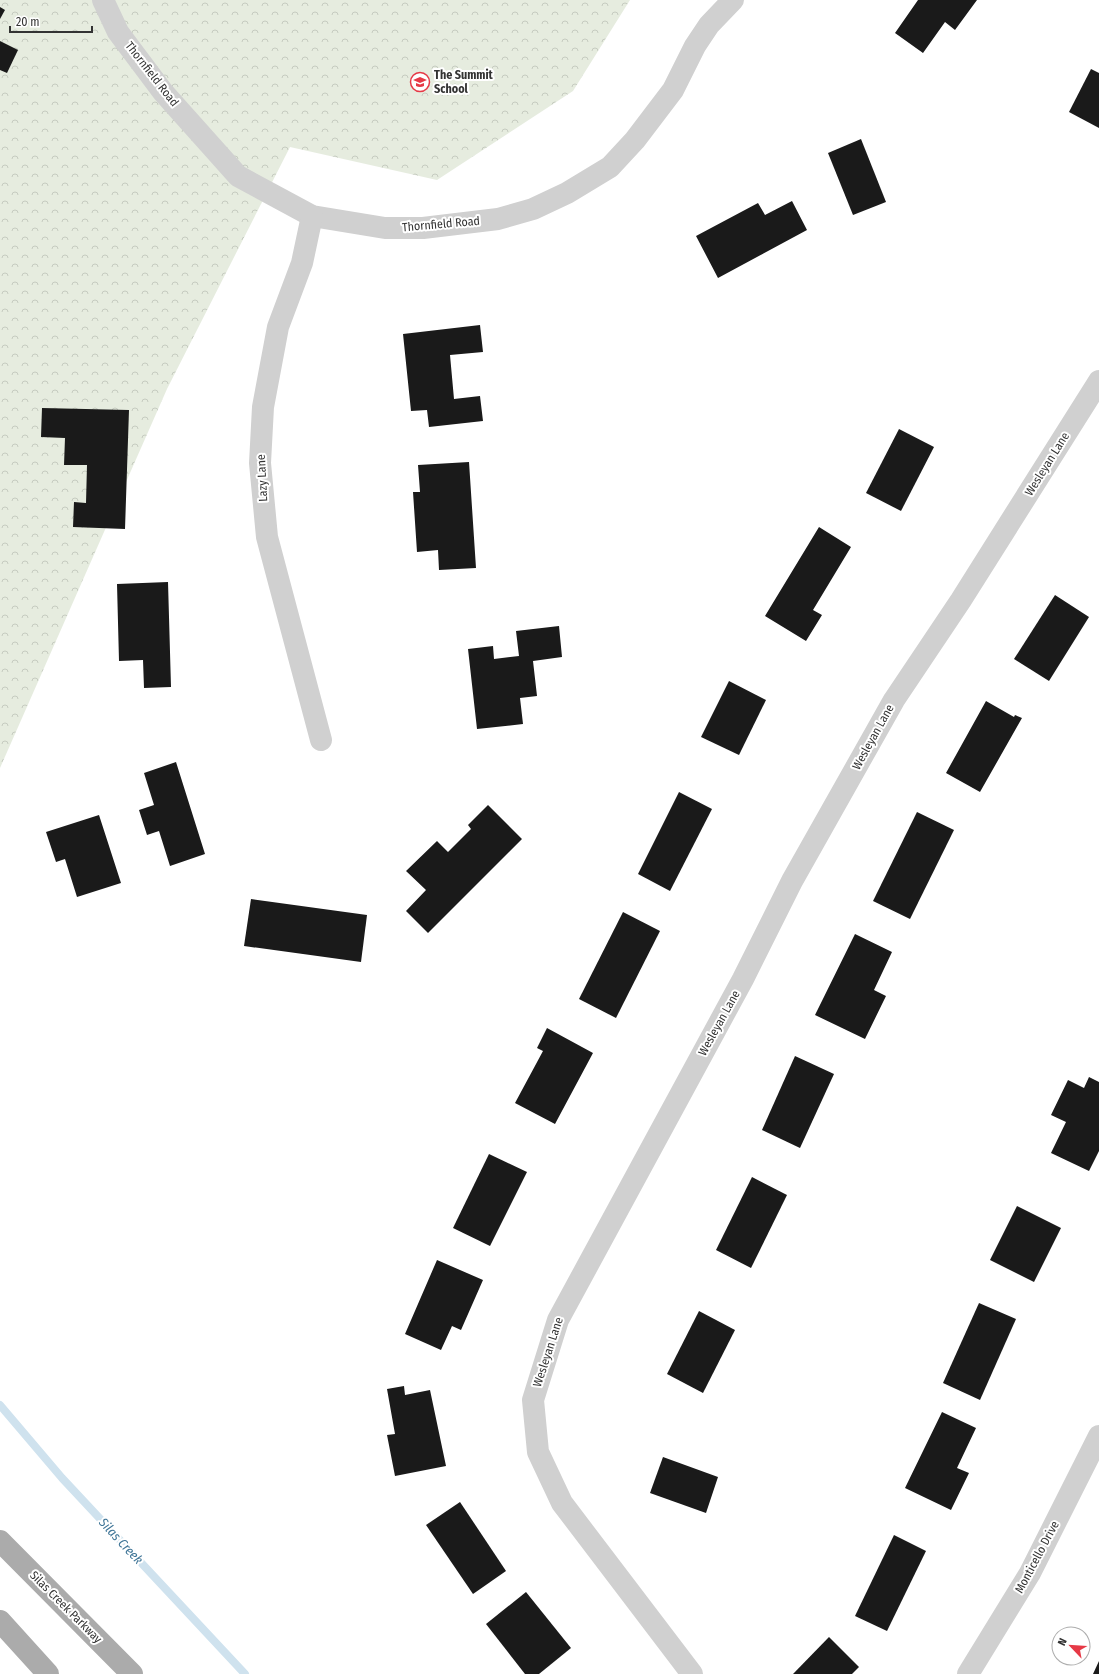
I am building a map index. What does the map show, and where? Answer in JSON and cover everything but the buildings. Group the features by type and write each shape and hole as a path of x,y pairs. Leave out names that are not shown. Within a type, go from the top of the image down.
{"main road":[{"name":"Silas Creek Parkway","path":"0,1541 132,1674"},
{"path":"0,1621 48,1674"}],"street":[{"name":"Thornfield Road","path":"103,0 118,32 159,86 238,176 312,216 385,228 423,228 498,219 533,208 567,193 610,167 635,140 673,90 695,46 709,25 733,0"},
{"name":"Lazy Lane","path":"312,216 302,263 278,327 263,407 260,463 267,537 321,740"},
{"name":"Wesleyan Lane","path":"692,1674 562,1503 538,1452 533,1400 555,1327 743,979 792,881 894,700 961,600 1099,382"},
{"name":"Monticello Drive","path":"968,1674 1030,1573 1099,1436"}],"green space":[{"path":"0,0 630,0 573,91 437,180 290,147 167,389 0,768"}],"waterway":[{"name":"Silas Creek","path":"0,1405 62,1478 245,1674"}],"place":[{"name":"The Summit School","path":"420,82"}]}
